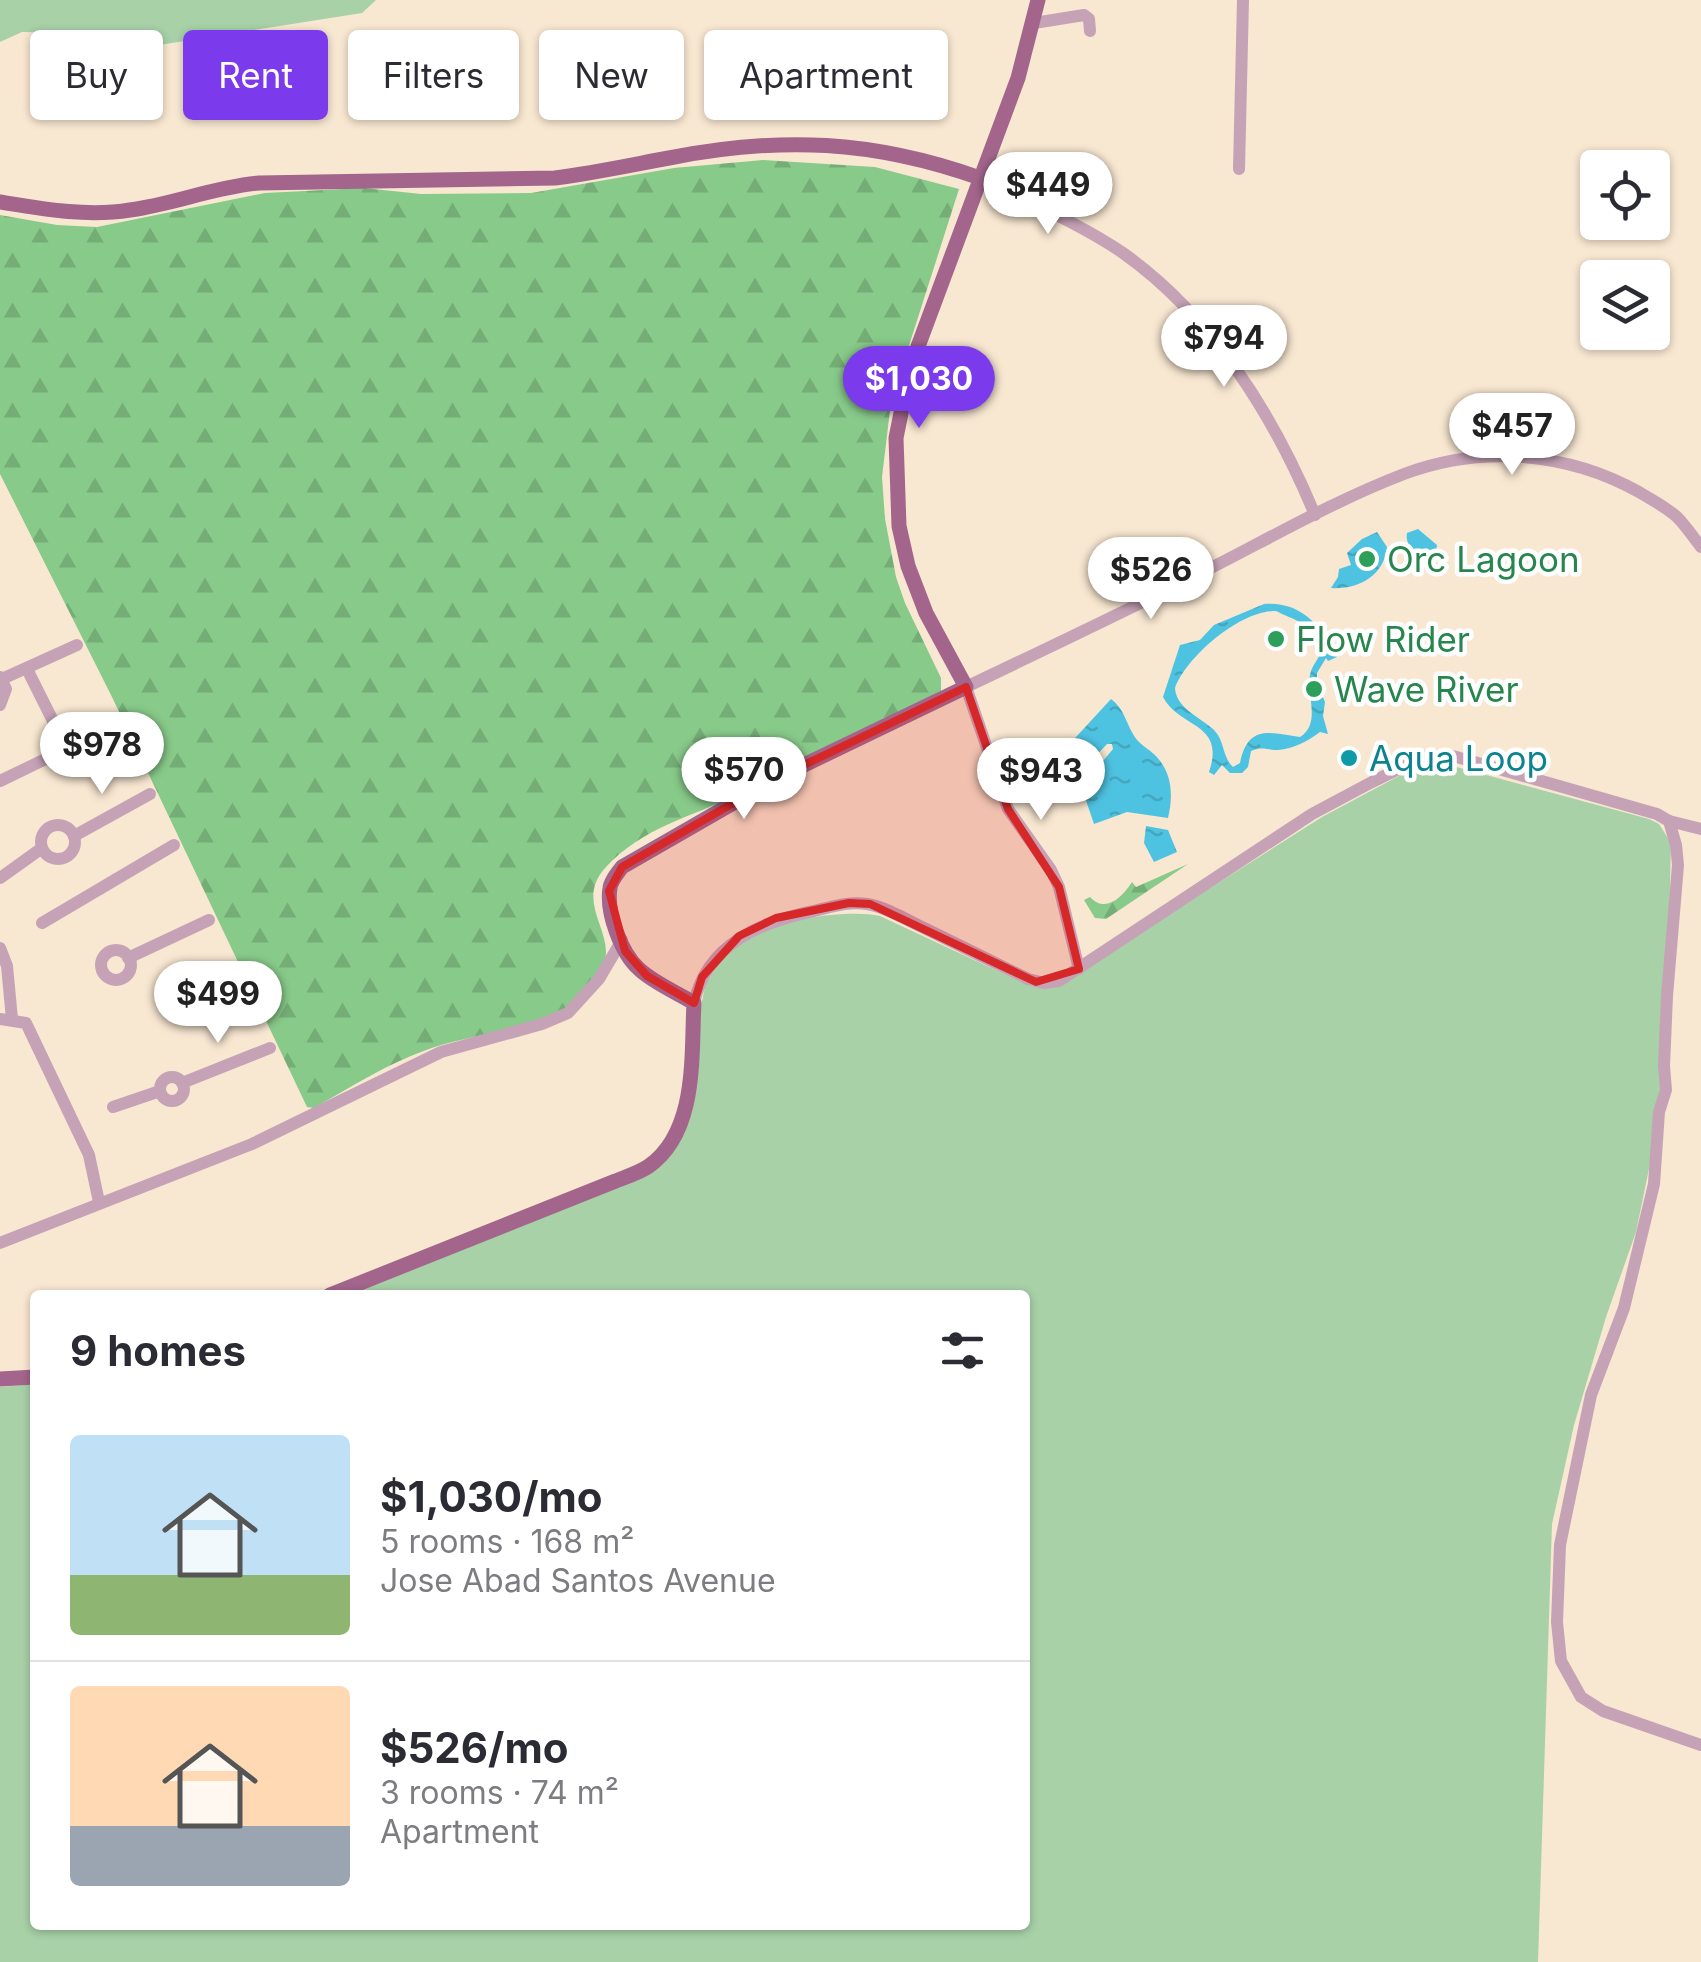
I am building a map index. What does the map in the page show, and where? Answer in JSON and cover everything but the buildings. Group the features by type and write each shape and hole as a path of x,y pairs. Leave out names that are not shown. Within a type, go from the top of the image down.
{"main road":[{"path":"342,1290 648,1167 674,1138 681,1123 688,1094 694,1003 629,959 613,918 609,891 622,868 775,779 966,687 926,613 908,566 898,526 896,438 910,368 1034,23 1038,0"},
{"path":"0,202 76,213 111,212 239,185 555,178 600,173 689,154 790,144 905,154 980,178"},
{"path":"0,1379 30,1377"}],"street":[{"path":"1239,170 1243,0"},
{"path":"1034,23 1084,15 1089,19 1090,32"},
{"path":"980,178 1119,250 1182,302 1247,385 1294,463 1315,515"},
{"path":"1079,969 1060,887 1008,809 966,687 1315,515 1405,474 1446,462 1518,456 1557,460 1620,482 1678,518 1701,547"},
{"path":"0,705 6,694 1,678 78,645"},
{"path":"27,669 67,749"},
{"path":"0,781 116,725"},
{"path":"694,1003 702,977 739,936 776,918 850,904 870,904 1036,982 1059,981 1312,814 1426,756 1450,755 1701,829"},
{"path":"74,836 150,794"},
{"path":"1669,821 1678,865 1667,996 1666,1090 1660,1112 1658,1153 1624,1308 1591,1395 1560,1545 1557,1622 1561,1660 1581,1696 1604,1711 1701,1746"},
{"path":"52,827 65,827 74,836 74,849 64,858 51,858 42,848 42,836 52,827"},
{"path":"42,923 174,845"},
{"path":"0,878 42,848"},
{"path":"128,958 210,920"},
{"path":"0,1243 252,1144 440,1052 568,1013 599,980 622,940"},
{"path":"0,948 7,966 6,1019 26,1023 89,1155 99,1202"},
{"path":"113,1107 160,1091 168,1078 176,1078 182,1084 270,1048"}],"highlighted area":[{"path":"966,687 1008,809 1059,887 1079,969 1036,982 870,904 849,903 776,918 739,936 702,977 694,1003 647,976 625,951 609,891 622,867 775,779"}],"green space":[{"path":"0,0 376,0 362,13 254,30 183,30 183,41 163,44 163,30 30,30 0,42"},
{"path":"763,160 875,167 959,189 891,402 882,477 896,577 941,678 941,692 789,771 651,833 620,854 598,878 594,890 605,961 591,984 566,1008 521,1026 414,1055 314,1108 307,1107 112,697 0,474 0,215 97,227 265,193 364,188 421,194 531,193 674,168"},
{"path":"1438,762 1649,819 1659,824 1671,843 1666,1055 1652,1154 1636,1232 1574,1425 1552,1524 1538,1962 0,1962 0,1387 30,1384 30,1930 1030,1930 1030,1290 357,1290 670,1153 705,987 726,954 757,931 818,916 868,914 880,916 1021,982 1072,976 1322,817 1412,769"},
{"path":"1188,864 1106,919 1095,918 1084,900 1090,897 1108,904 1119,898 1132,882 1136,887"}],"water":[{"path":"1418,529 1437,545 1435,563 1408,544 1407,533"},
{"name":"Orc Lagoon","path":"1377,532 1387,547 1381,566 1360,584 1331,588 1339,569 1351,565 1347,553"},
{"name":"Wave River","path":"1264,604 1289,607 1309,618 1337,657 1328,661 1326,658 1317,673 1328,734 1320,732 1284,749 1251,751 1248,767 1242,773 1230,773 1222,765 1214,775 1209,772 1213,756 1206,735 1163,697 1180,645 1200,640 1214,625","holes":["1276,611 1312,630 1320,647 1309,679 1310,723 1300,737 1270,733 1255,736 1240,763 1233,767 1218,734 1184,707 1175,688 1191,662 1217,637 1247,618"]},
{"path":"1111,699 1135,737 1166,770 1171,794 1168,818 1127,812 1094,824 1079,780 1093,773 1113,749 1112,744 1107,744 1078,775 1053,762"},
{"path":"1146,826 1168,830 1177,852 1154,862 1144,843"}],"place":[{"name":"Orc Lagoon","path":"1367,559"},
{"name":"Flow Rider","path":"1276,639"},
{"name":"Wave River","path":"1314,689"},
{"name":"Aqua Loop","path":"1349,758"}]}
